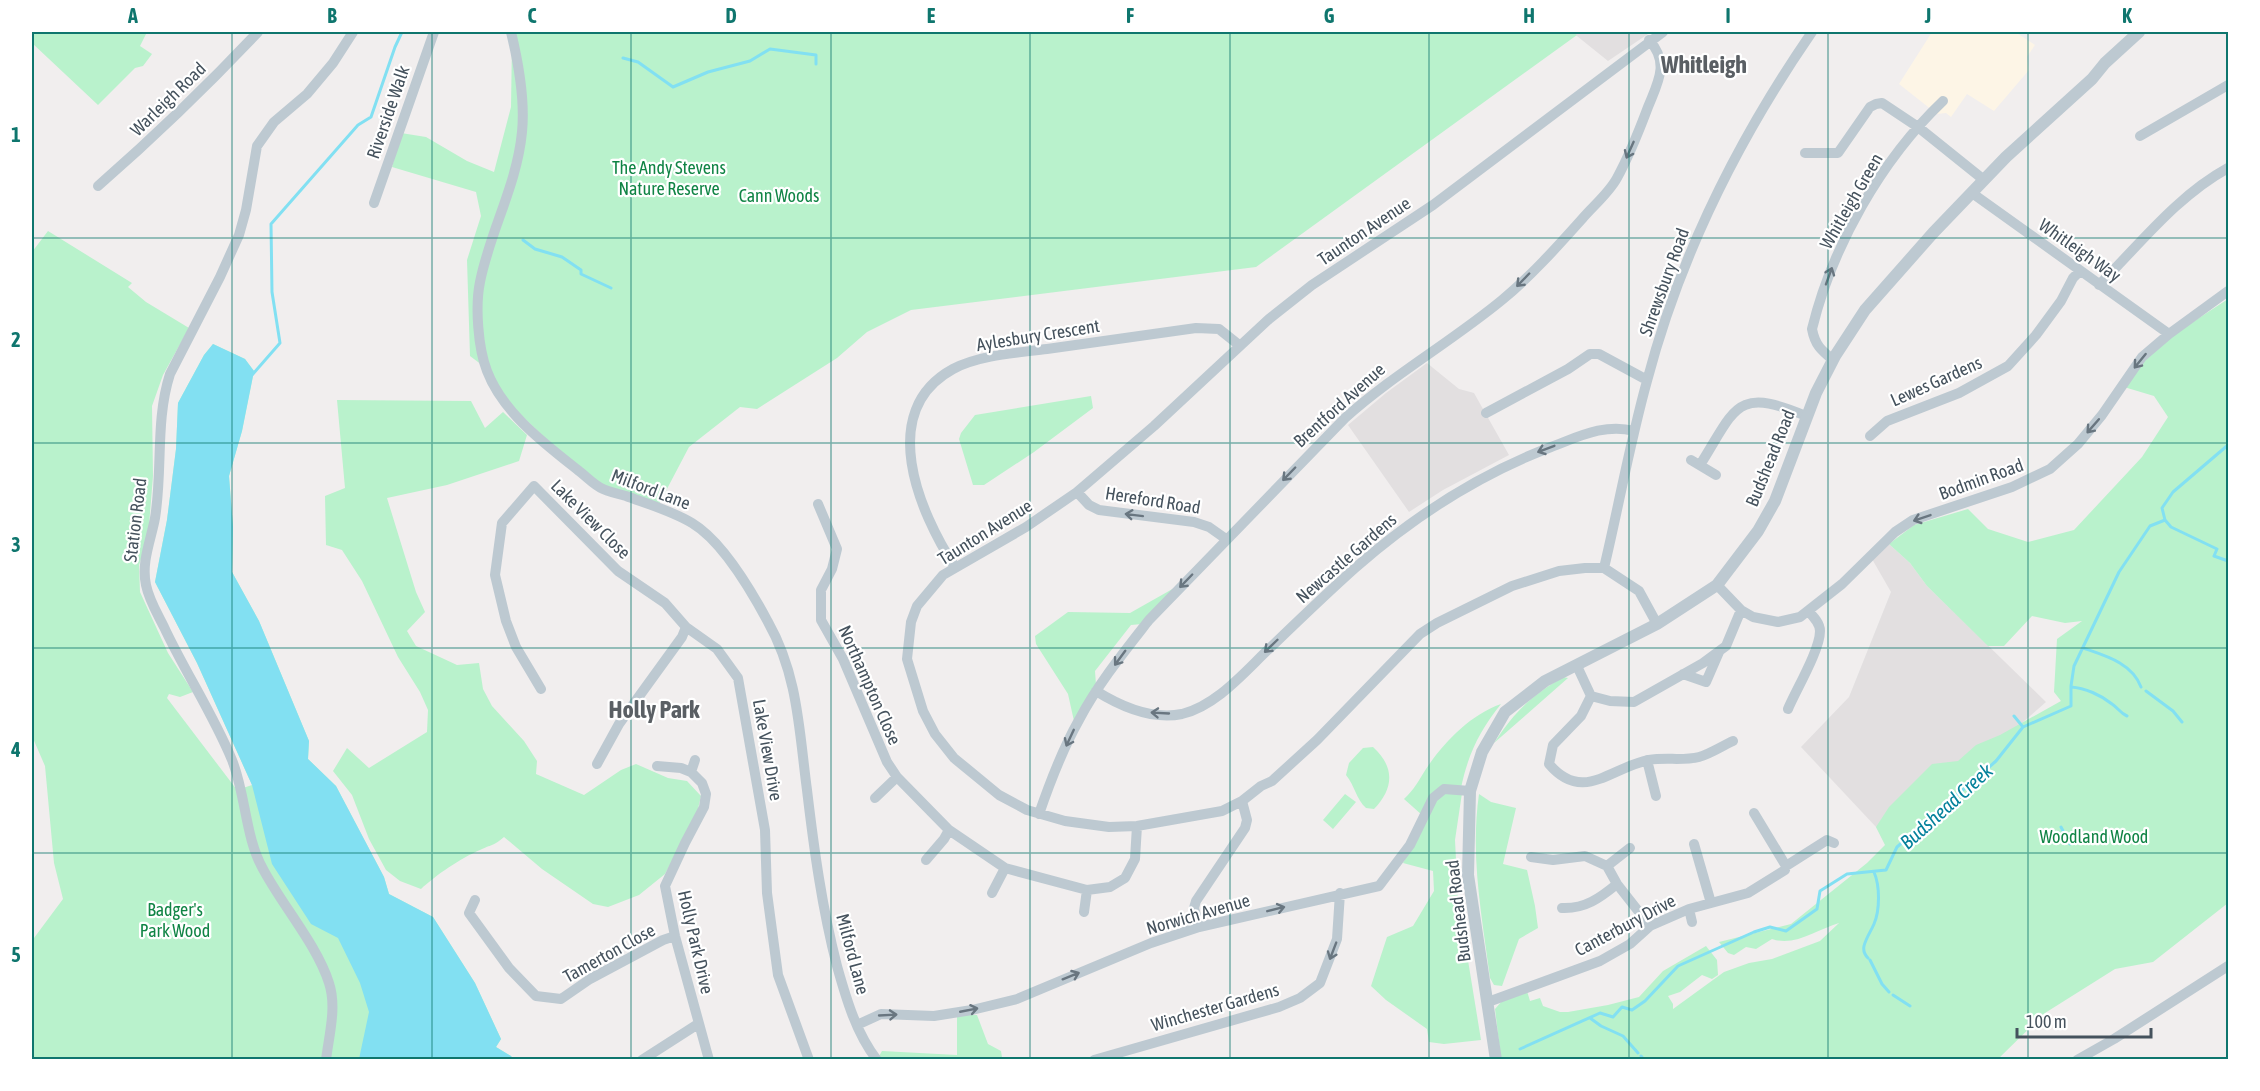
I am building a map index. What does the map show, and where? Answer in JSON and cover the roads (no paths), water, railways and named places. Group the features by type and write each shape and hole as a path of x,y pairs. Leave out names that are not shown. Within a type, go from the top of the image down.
{"street":[{"name":"Warleigh Road","path":"98,186 141,148 258,32"},
{"name":"Station Road","path":"326,1059 332,1018 330,983 314,950 262,867 248,822 239,779 219,731 176,653 150,598 145,570 155,517 160,410 165,389 170,374 220,277 238,235 246,210 257,146 274,122 307,94 333,63 353,32"},
{"name":"Riverside Walk","path":"374,203 434,32"},
{"name":"Milford Lane","path":"511,32 520,89 523,131 512,188 479,284 478,334 486,370 498,394 525,425 557,454 603,489 674,513 695,524 744,579 770,625 785,654 794,688 815,864 826,924 845,995 874,1059"},
{"name":"Taunton Avenue","path":"1604,568 1559,571 1512,586 1437,623 1408,646 1309,747 1272,781 1222,811 1137,826 1109,827 1065,821 1039,814 999,795 954,758 935,734 915,689 908,659 911,622 917,606 944,575 1026,527 1077,492 1154,426 1239,345 1312,285 1433,206 1649,40 1663,32"},
{"name":"Shrewsbury Road","path":"1604,568 1647,380 1664,323 1692,248 1723,181 1764,105 1812,32"},
{"name":"Budshead Road","path":"1496,1059 1468,875 1470,791 1482,752 1505,712 1545,681 1657,624 1717,585 1758,531 1775,501 1806,416 1833,360 1872,302 1984,180 2139,32"},
{"name":"Brentford Avenue","path":"1039,814 1053,773 1079,720 1096,691 1149,620 1315,448 1373,394 1517,287 1564,239 1616,180 1646,113 1660,74 1661,59 1649,40"},
{"path":"2140,136 2229,85"},
{"name":"Whitleigh Green","path":"1833,360 1818,348 1812,329 1835,260 1854,220 1884,173 1918,127 1942,101"},
{"path":"1805,153 1838,153 1870,107 1882,103 1918,127 1984,180"},
{"path":"2099,285 2144,236 2208,179 2229,168"},
{"name":"Whitleigh Way","path":"1972,194 2169,333"},
{"name":"Lewes Gardens","path":"1870,436 1887,421 1959,393 2008,366 2036,335 2061,301 2073,278 2080,271"},
{"name":"Bodmin Road","path":"1717,585 1741,610 1760,619 1778,622 1800,617 1842,584 1895,532 1913,520 2012,487 2050,469 2078,444 2102,415 2142,357 2169,333 2229,291"},
{"name":"Aylesbury Crescent","path":"955,567 941,546 926,512 912,469 908,441 914,415 922,397 937,381 953,369 998,356 1196,328 1219,329 1239,345"},
{"path":"1486,413 1568,369 1590,354 1599,354 1647,380"},
{"path":"1716,475 1696,462 1731,415 1742,406 1766,402 1806,416"},
{"name":"Newcastle Gardens","path":"1096,691 1126,708 1156,714 1181,714 1207,703 1238,678 1355,568 1395,535 1442,503 1483,479 1534,454 1575,438 1601,430 1618,428 1634,431"},
{"name":"Lake View Close","path":"541,689 516,646 506,621 495,575 502,523 534,486 618,571 665,603 686,627"},
{"name":"Hereford Road","path":"1077,492 1089,505 1098,510 1194,522 1209,527 1226,539"},
{"name":"Northampton Close","path":"818,504 837,549 832,569 821,590 821,620 843,658 887,762 897,777 949,830 1005,868 1087,890 1110,887 1125,878 1135,859 1137,826"},
{"path":"1604,568 1639,591 1657,624"},
{"path":"1591,696 1610,701 1634,702 1683,674 1726,646 1741,610"},
{"path":"1788,710 1818,644 1821,628 1808,611"},
{"path":"597,764 619,724 682,638 686,627"},
{"name":"Lake View Drive","path":"686,627 717,649 738,678 765,830 767,893 778,975 809,1059"},
{"path":"1683,674 1706,682 1719,652"},
{"path":"1577,666 1591,696"},
{"path":"1591,696 1581,716 1553,745 1549,764 1559,776 1574,782 1592,782 1647,760 1700,757 1733,741"},
{"path":"657,766 681,768 691,772 695,760"},
{"path":"1647,760 1656,796"},
{"name":"Holly Park Drive","path":"691,772 702,783 706,794 704,807 665,886 675,936 709,1059"},
{"path":"875,798 897,777"},
{"name":"Norwich Avenue","path":"857,1025 881,1014 934,1016 1017,999 1151,943 1199,927 1340,893 1379,886 1410,845 1433,798 1444,789 1470,791"},
{"path":"1199,927 1194,908 1196,901 1245,828 1247,820 1242,801"},
{"path":"1754,813 1786,866"},
{"path":"926,860 949,830"},
{"name":"Canterbury Drive","path":"1488,1002 1600,961 1630,944 1650,926 1689,909 1748,893 1827,840 1834,843"},
{"path":"1694,844 1711,903"},
{"path":"1607,866 1630,849"},
{"path":"1530,858 1553,860 1585,856 1607,866 1617,884 1650,926"},
{"path":"992,892 1005,868"},
{"path":"1562,908 1572,909 1596,902 1617,884"},
{"path":"1084,912 1087,890"},
{"name":"Winchester Gardens","path":"1094,1059 1279,1007 1300,998 1320,983 1337,939 1340,893"},
{"name":"Tamerton Close","path":"475,900 469,913 509,968 536,996 561,999 590,979 663,940 675,936"},
{"path":"1689,909 1692,922"},
{"path":"2077,1059 2115,1039 2227,969"},
{"path":"642,1059 698,1024"}],"water":[{"path":"213,344 245,359 254,371 242,431 229,476 233,527 232,572 259,621 309,741 308,759 336,786 384,877 389,894 433,917 475,983 501,1039 496,1047 513,1059 359,1059 369,1012 360,983 338,938 311,924 272,864 252,785 197,663 155,582 167,520 176,449 178,403 204,355"}],"waterway":[{"path":"252,375 280,343 272,292 271,224 358,125 371,117 402,32"},
{"path":"623,58 638,62 673,87 708,72 750,61 770,49 816,55 816,64"},
{"path":"523,240 535,249 562,257 581,270 581,274 611,288"},
{"name":"Budshead Creek","path":"1520,1049 1600,1013 1613,1017 1622,1007 1632,1010 1645,1001 1678,966 1754,932 1770,927 1786,931 1817,909 1820,891 1847,874 1886,870 1897,847 1996,761 2023,727 2071,706 2074,666 2119,572 2150,526 2165,520 2162,508 2173,492 2228,445"},
{"path":"2165,520 2171,527 2217,549 2214,556 2228,561"},
{"path":"2083,648 2125,666 2141,687"},
{"path":"2071,687 2098,695 2127,716"},
{"path":"2146,691 2173,711 2182,722"},
{"path":"2014,716 2023,727"},
{"path":"2061,827 2070,844"},
{"path":"1868,958 1864,953 1864,946 1874,924 1878,905 1874,872"},
{"path":"1870,960 1882,984 1889,992"},
{"path":"1893,995 1910,1006"},
{"path":"1590,1018 1623,1036 1638,1053"},
{"path":"1641,1056 1644,1060"}],"district":[{"name":"Whitleigh","path":"1704,64"},
{"name":"Holly Park","path":"654,709"}],"park label":[{"name":"The Andy Stevens Nature Reserve","path":"669,177"},
{"name":"Cann Woods","path":"779,195"},
{"name":"Woodland Wood","path":"2094,836"},
{"name":"Badger's Park Wood","path":"175,919"}]}
